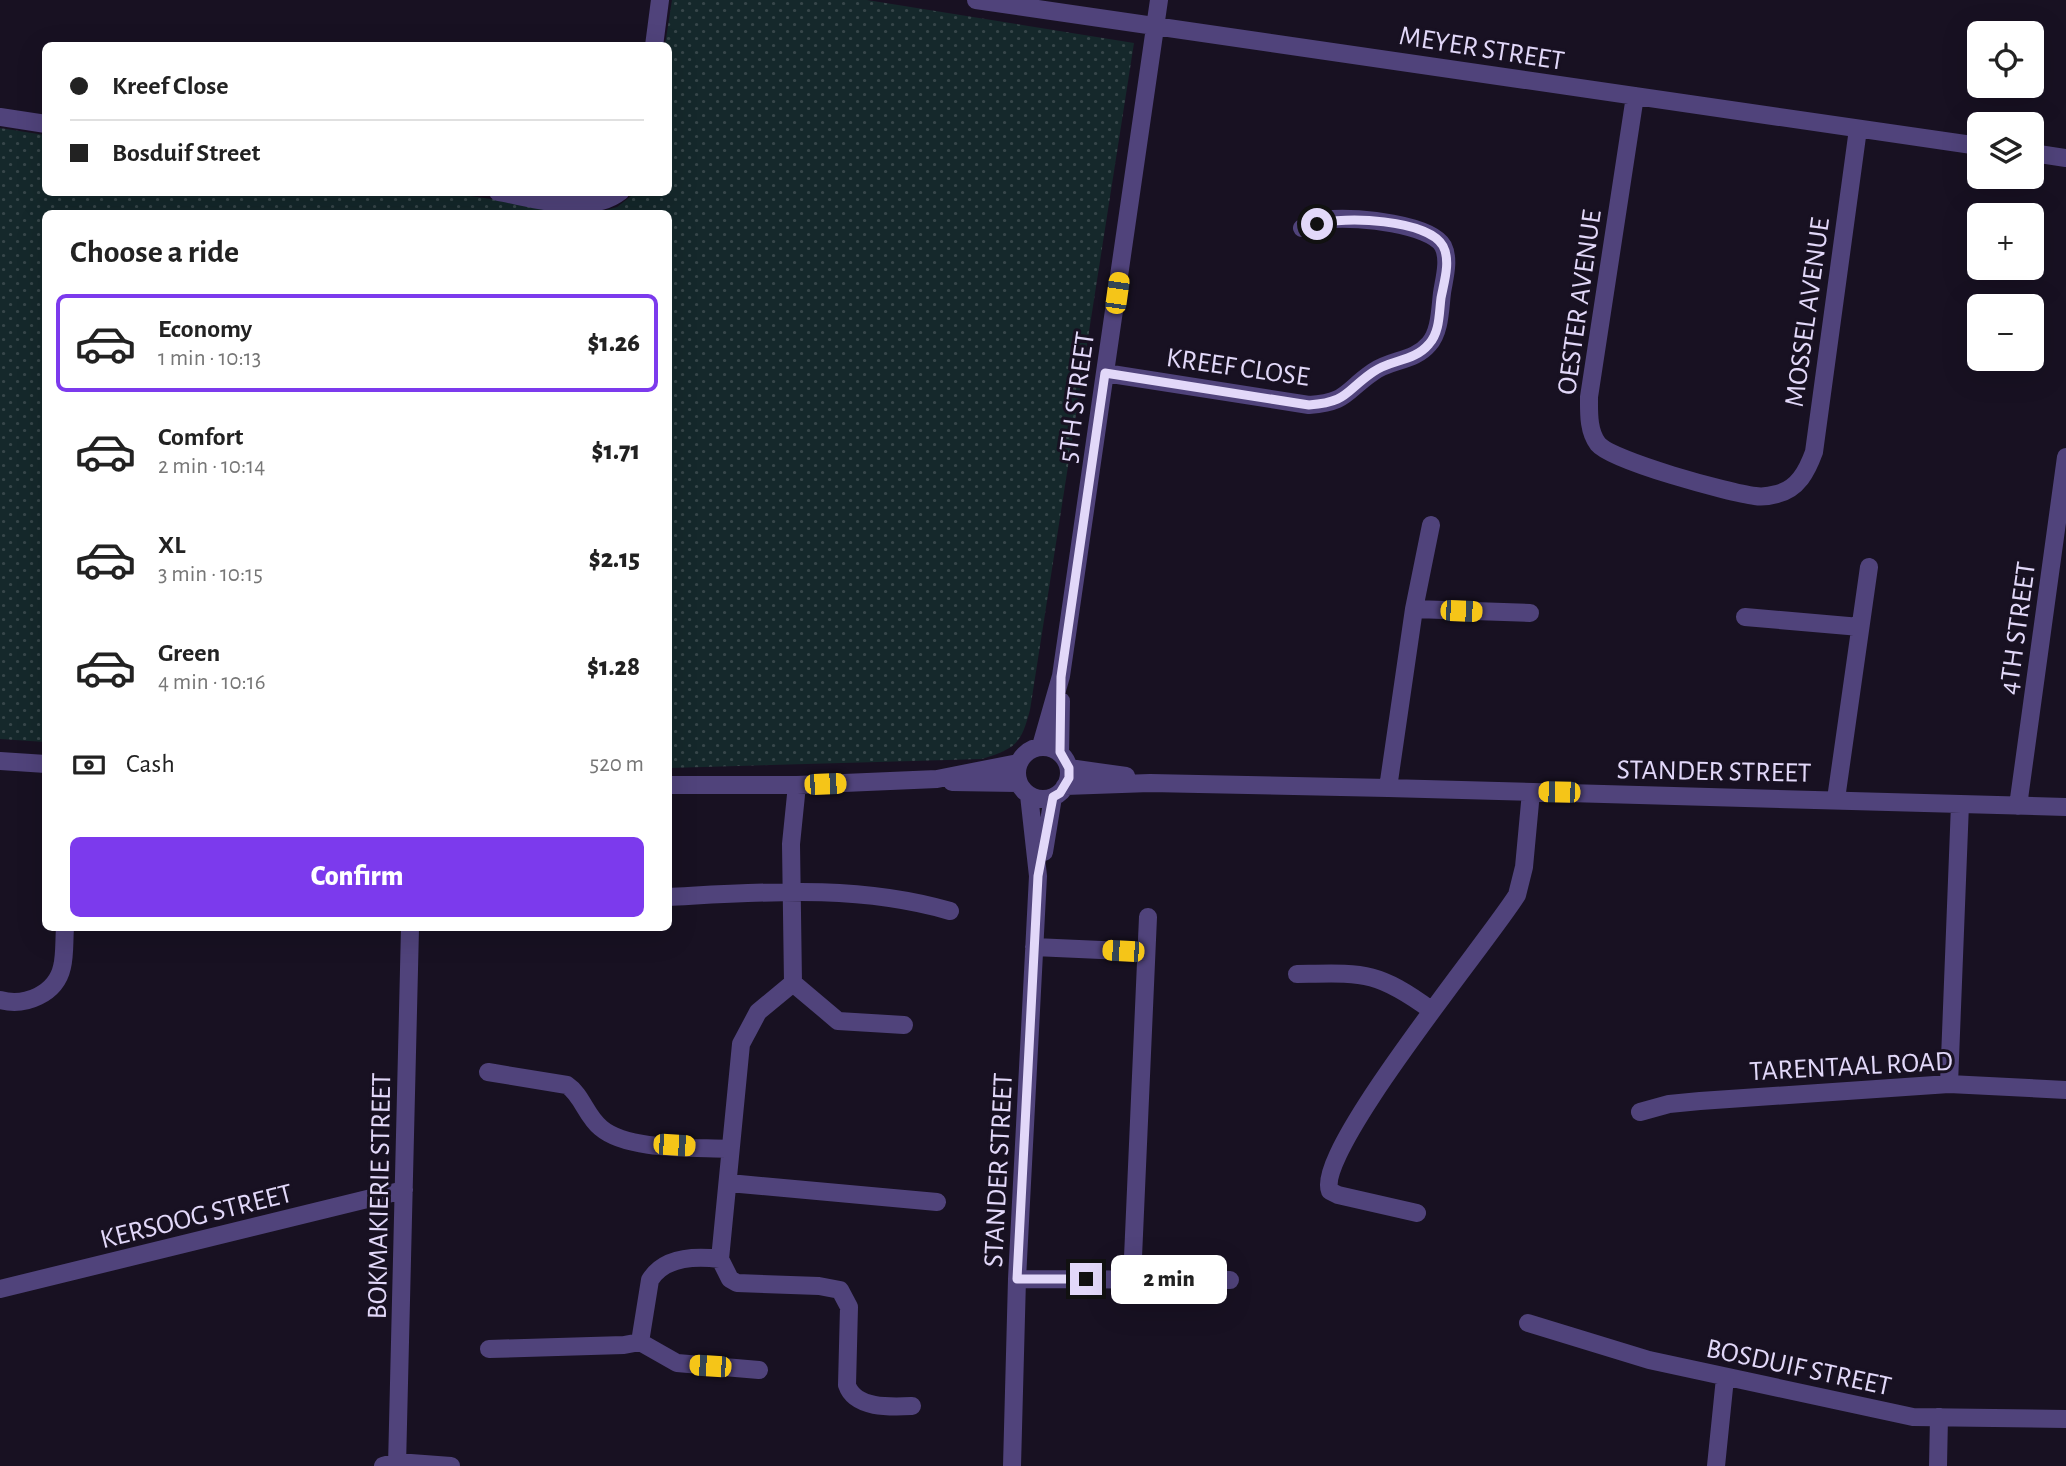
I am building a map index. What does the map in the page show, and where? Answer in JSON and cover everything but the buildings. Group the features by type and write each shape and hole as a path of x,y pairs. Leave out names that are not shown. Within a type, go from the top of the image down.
{"street":[{"path":"655,42 660,0"},
{"name":"MEYER STREET","path":"976,0 1967,144"},
{"name":"5TH STREET","path":"1060,752 1061,677 1159,0"},
{"name":"OESTER AVENUE","path":"1635,96 1589,397 1592,429 1599,444 1630,462 1756,496 1785,492"},
{"path":"0,117 42,123"},
{"name":"MOSSEL AVENUE","path":"1785,492 1806,473 1814,452 1858,129"},
{"path":"2044,155 2066,158"},
{"path":"523,196 568,203 594,203 611,196"},
{"name":"KREEF CLOSE","path":"1105,373 1309,405 1333,403 1347,396 1373,372 1387,364 1409,359 1432,341 1438,325 1447,261 1444,248 1437,237 1426,231 1361,219 1332,219 1302,228"},
{"name":"4TH STREET","path":"2018,806 2061,531 2066,457"},
{"path":"1388,788 1414,609 1431,524"},
{"path":"1836,799 1869,567"},
{"path":"1414,609 1530,613"},
{"path":"1745,617 1860,627"},
{"name":"5TH STREET","path":"1041,746 1061,677"},
{"path":"672,785 797,785 937,779 1018,763 1031,749 1041,746 1060,752 1062,784 1037,798 1024,789 937,779"},
{"path":"0,761 42,764"},
{"path":"1018,763 1024,789"},
{"name":"STANDER STREET","path":"1012,1466 1017,1279 1038,876 1062,784 1388,788 2066,807"},
{"path":"797,785 791,844 794,890 793,983 827,1016 838,1021 904,1025"},
{"name":"STANDER STREET","path":"1024,789 1038,876"},
{"path":"1417,1213 1338,1195 1330,1191 1327,1181 1348,1136 1432,1010 1517,895 1524,867 1531,792"},
{"path":"1949,1084 1960,804"},
{"path":"672,897 794,890 863,893 908,899 950,911"},
{"path":"1132,1280 1148,917"},
{"path":"0,1000 24,1002 49,990 62,968 65,931"},
{"name":"BOKMAKIERIE STREET","path":"393,1465 404,1190 410,931"},
{"path":"1034,947 1146,952"},
{"path":"1297,974 1375,976 1401,988 1432,1010"},
{"path":"793,983 758,1012 743,1037 720,1259 730,1279 737,1283 818,1286 840,1290 849,1307 849,1391 859,1401 891,1407 912,1406"},
{"path":"488,1072 569,1086 591,1118 618,1138 646,1143 730,1149"},
{"name":"TARENTAAL ROAD","path":"1640,1112 1669,1104 1700,1101 1949,1084 2066,1090"},
{"path":"729,1183 937,1202"},
{"name":"KERSOOG STREET","path":"0,1289 404,1190"},
{"path":"640,1342 654,1273 678,1260 720,1259"},
{"path":"1017,1279 1230,1280"},
{"name":"BOSDUIF STREET","path":"1528,1323 1649,1360 1913,1416 2066,1419"},
{"path":"489,1349 602,1346 640,1342 677,1363 759,1370"},
{"path":"1716,1466 1725,1378"},
{"path":"1938,1466 1939,1417"},
{"path":"393,1465 451,1466"}],"green space":[{"path":"672,0 867,0 1134,43 1030,710 1020,738 1010,748 982,759 672,768 672,210 606,210 617,207 631,196 672,196 672,42 665,42"},
{"path":"0,128 42,135 42,196 471,196 567,210 42,210 42,742 0,739"}],"route":[{"path":"1086,1279 1017,1279 1038,876 1053,797 1060,793 1069,778 1069,768 1060,752 1063,685 1061,677 1105,373 1309,405 1333,403 1347,396 1373,372 1387,364 1409,359 1422,352 1432,341 1438,325 1447,261 1444,248 1437,237 1426,231 1361,219 1332,219 1317,224"}]}
